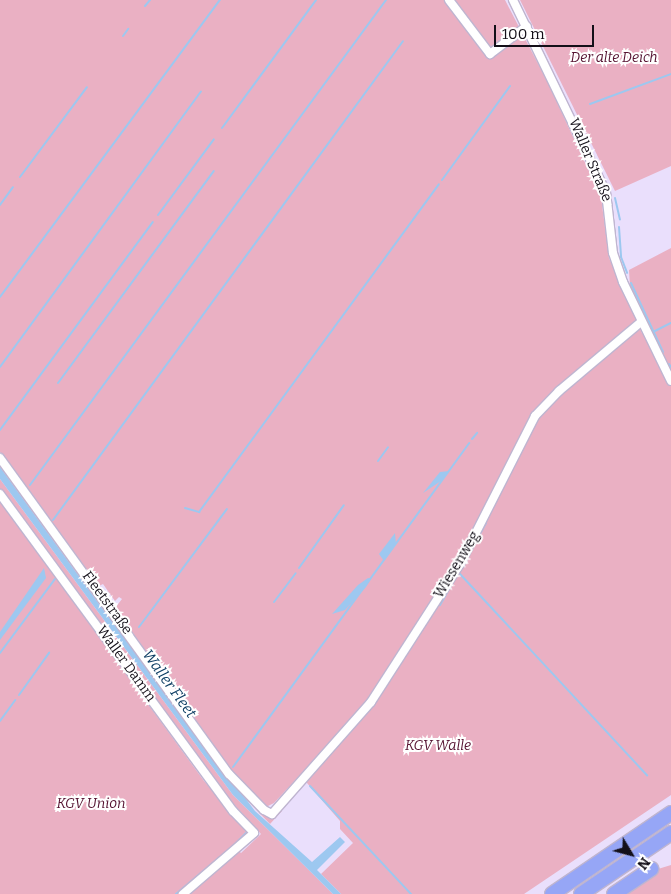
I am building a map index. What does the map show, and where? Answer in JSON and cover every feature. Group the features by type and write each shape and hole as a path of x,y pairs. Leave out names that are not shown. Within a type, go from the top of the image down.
{"highway":[{"path":"552,894 671,813"},
{"path":"581,894 671,833"},
{"path":"614,894 651,869"}],"street":[{"path":"449,0 490,54 527,26"},
{"name":"Waller Straße","path":"513,0 606,192 613,253 641,322 671,381"},
{"name":"Wiesenweg","path":"272,814 371,702 460,564 535,416 559,391 641,322"},
{"name":"Fleetstraße","path":"0,458 229,774 264,810 272,814"},
{"name":"Waller Damm","path":"0,494 233,811 254,833 183,894"}],"green space":[{"name":"KGV Walle","path":"0,0 505,0 548,83 601,197 609,258 642,333 650,331 630,287 629,270 671,248 671,795 524,894 341,894 321,874 353,843 340,829 340,821 300,775 274,803 266,807 232,772 115,608 122,599 119,597 115,601 103,584 99,586 0,452"},
{"name":"Der alte Deich","path":"520,0 671,0 671,166 615,191"},
{"path":"0,463 261,811 280,809 282,811 270,824 237,790 107,615 0,467"},
{"name":"KGV Union","path":"0,479 233,795 333,894 0,894 0,501 204,781 248,832 234,846 241,853 261,834 229,799 0,489"},
{"path":"671,865 671,894 622,894 658,869"}],"water":[{"path":"0,467 107,615 255,811 312,862 340,837 345,842 317,870 341,894 333,894 233,795 0,479"},
{"path":"449,471 441,481 423,493 440,472"},
{"path":"395,533 396,544 384,561 379,554"},
{"path":"44,568 46,578 0,640 0,632"},
{"path":"368,578 371,579 366,587 345,610 332,614 358,585"}],"waterway":[{"path":"145,6 150,0"},
{"path":"0,297 220,0"},
{"path":"222,128 316,0"},
{"path":"30,485 386,0"},
{"path":"123,36 128,29"},
{"path":"53,520 403,41"},
{"path":"590,104 671,74"},
{"path":"442,180 510,86"},
{"path":"20,177 87,87"},
{"path":"0,367 201,91"},
{"path":"158,215 214,139"},
{"path":"58,383 214,171"},
{"path":"185,508 199,512 439,184"},
{"path":"0,205 13,187"},
{"path":"615,198 620,219"},
{"path":"0,430 153,222"},
{"path":"619,227 621,257 627,273"},
{"path":"631,283 663,352"},
{"path":"653,332 671,323"},
{"path":"472,439 477,433"},
{"path":"233,767 469,443"},
{"path":"378,461 388,447"},
{"path":"299,568 344,505"},
{"path":"139,627 227,509"},
{"path":"440,605 486,523"},
{"path":"274,602 296,573"},
{"path":"460,574 647,775"},
{"path":"0,653 55,579"},
{"path":"19,695 49,653"},
{"path":"0,721 15,700"},
{"path":"310,786 411,894"},
{"path":"231,848 246,833"},
{"path":"176,894 220,857"}],"water label":[{"name":"Waller Fleet","path":"169,684"}]}
